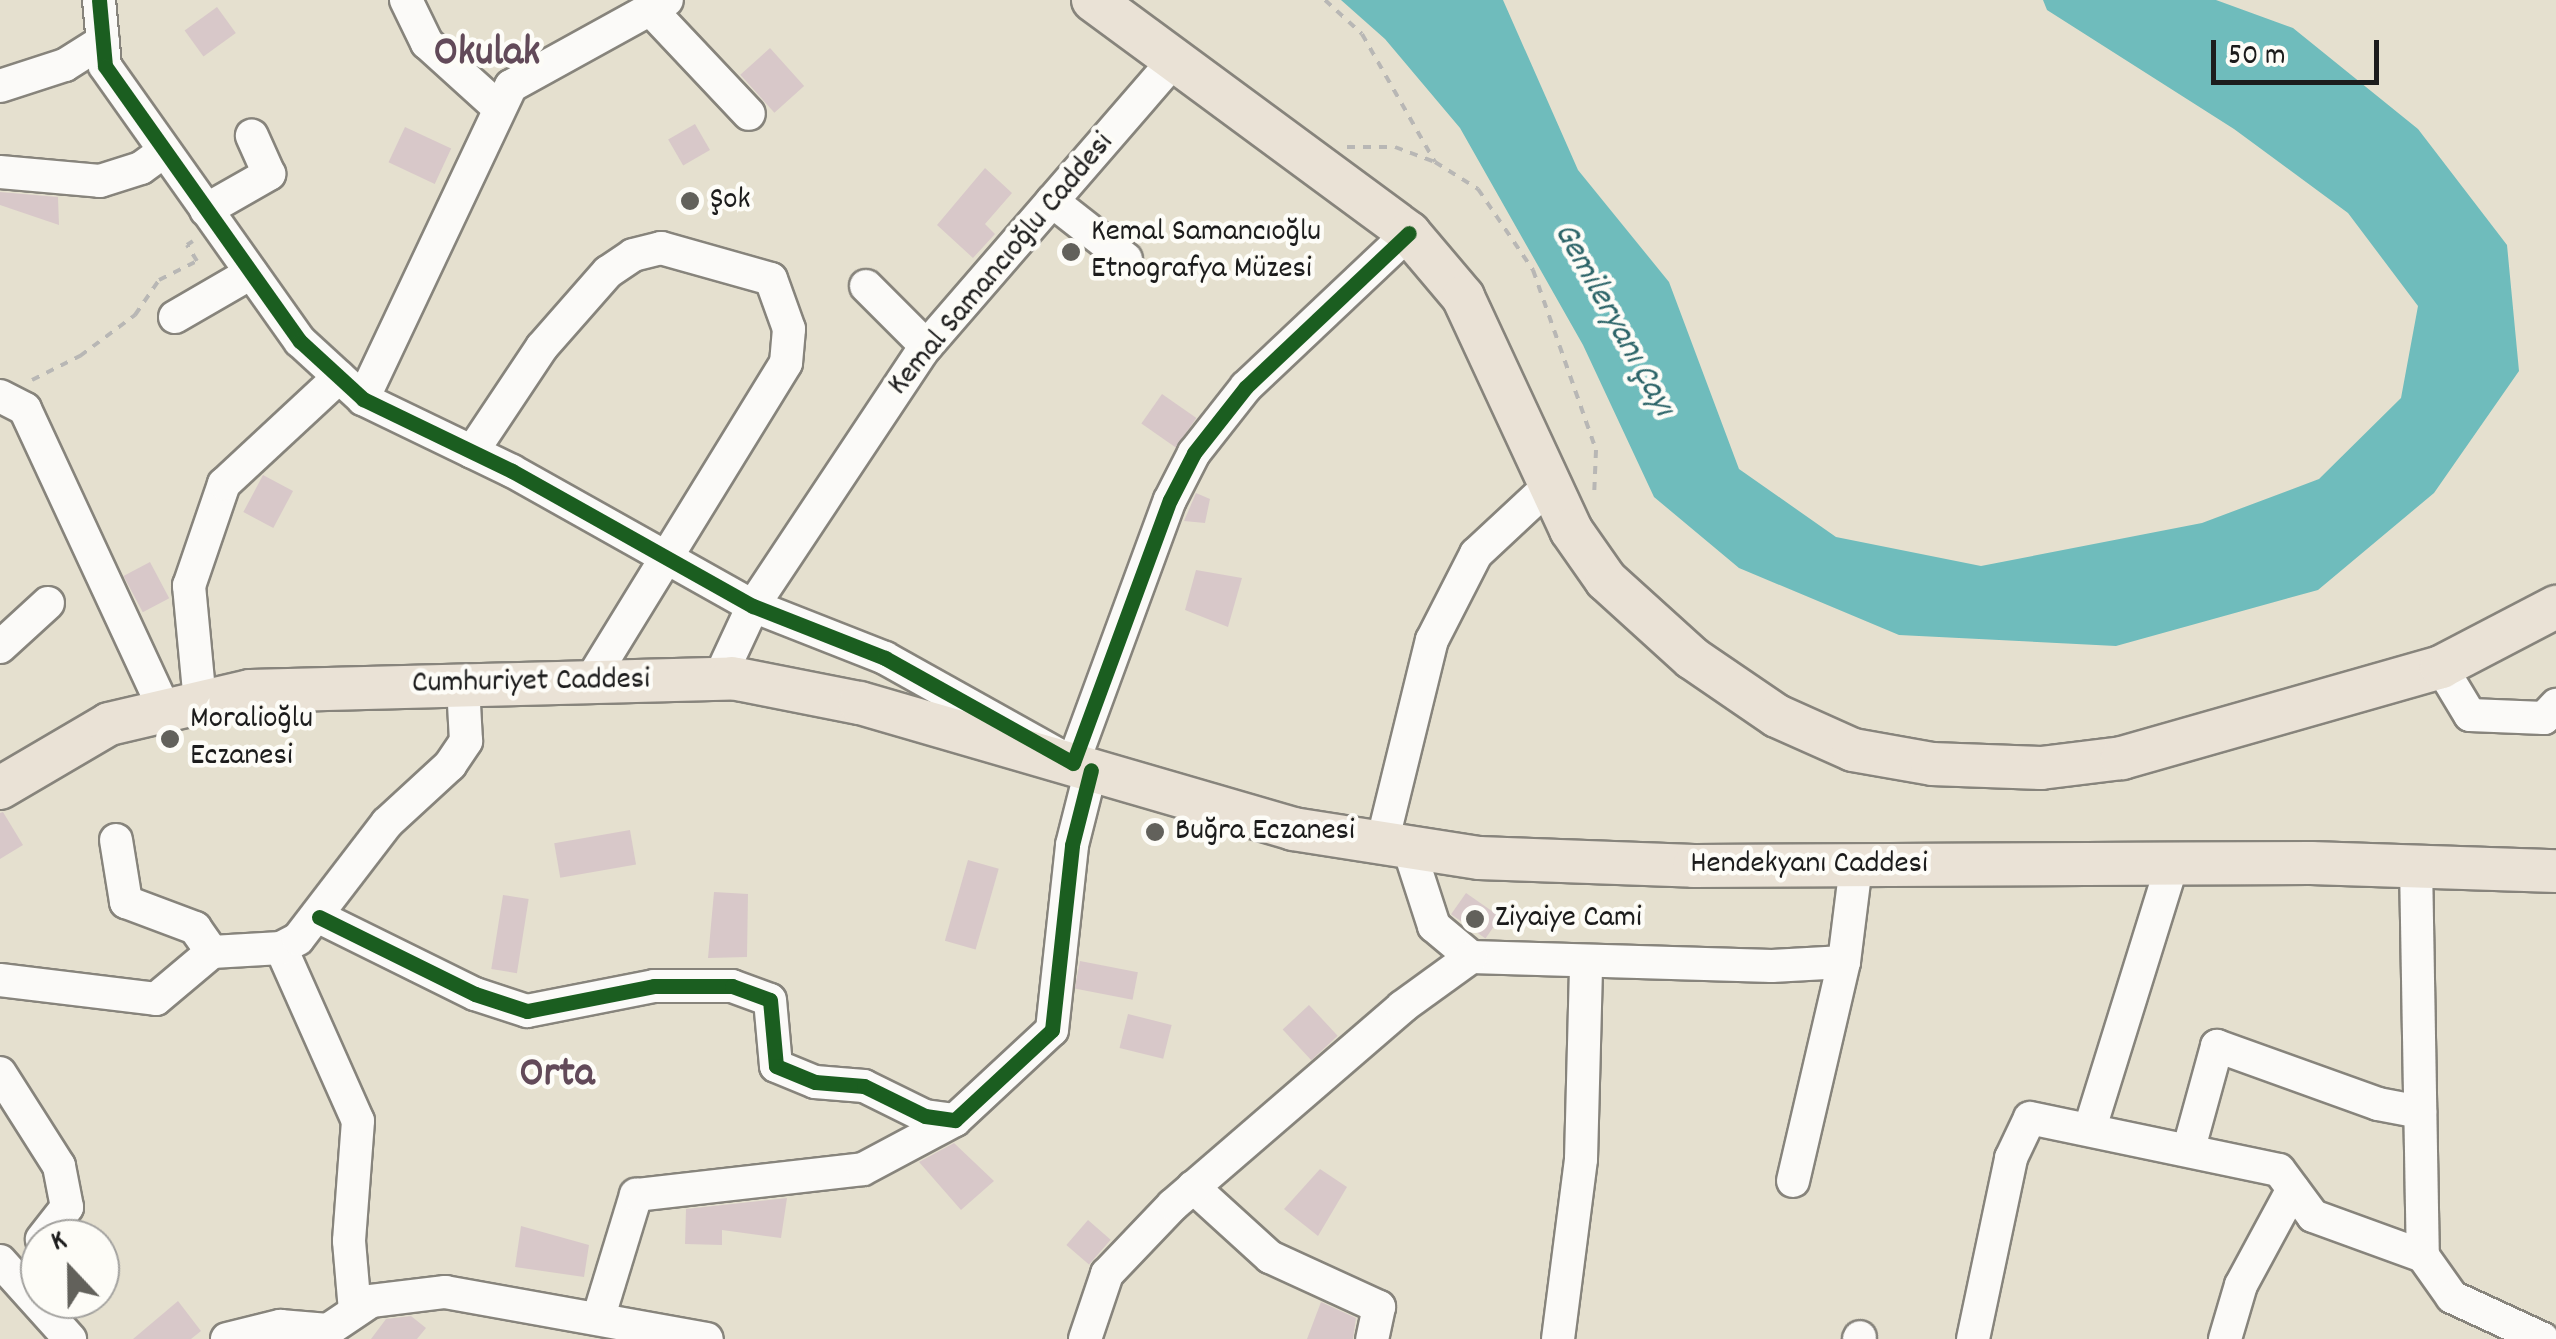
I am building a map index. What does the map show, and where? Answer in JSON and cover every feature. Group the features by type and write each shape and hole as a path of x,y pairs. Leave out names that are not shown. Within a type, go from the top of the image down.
{"main road":[{"path":"1093,0 1172,63 1409,233 1462,297 1550,485 1606,580 1692,658 1777,716 1854,750 1932,764 2040,768 2122,758 2441,667 2556,606"},
{"name":"Cumhuriyet Caddesi","path":"0,788 109,724 250,691 719,678 860,703 1082,766"},
{"name":"Hendekyanı Caddesi","path":"1082,766 1293,829 1479,858 1856,866 2416,864 2556,871"}],"street":[{"path":"99,0 105,66 300,341 364,400 472,452 753,606 885,658 1082,766"},
{"path":"406,0 428,43 499,108"},
{"path":"364,400 511,86 659,5 749,114"},
{"path":"0,86 64,65 102,41"},
{"name":"Kemal Samancıoğlu Caddesi","path":"719,678 753,606 926,346 1172,63"},
{"path":"211,217 269,174 252,136"},
{"path":"0,172 100,181 141,168 164,152"},
{"path":"1052,201 1126,259"},
{"path":"599,1316 636,1195 863,1169 955,1120 1052,1030 1082,766 1170,500 1194,454 1246,386 1409,233"},
{"path":"472,452 542,347 608,272 633,255 661,248 771,279 788,329 786,363 590,682"},
{"path":"175,318 251,273"},
{"path":"866,286 926,346"},
{"path":"182,707 189,586 224,484 338,376"},
{"path":"6,399 25,409 182,707"},
{"path":"1550,485 1476,554 1432,640 1396,846 1434,926 1471,957 1586,964 1844,962"},
{"path":"0,647 48,603"},
{"path":"2441,667 2470,715 2544,718 2556,706"},
{"path":"0,980 156,999 212,952 281,948 319,917 387,823 450,765 466,741 464,685"},
{"path":"116,840 126,902 195,928 212,952"},
{"path":"2090,1128 2172,864"},
{"path":"2416,864 2423,1256 2452,1297 2544,1339"},
{"path":"1793,1181 1844,962 1856,866"},
{"path":"319,917 475,994 527,1010 654,986 732,986 770,1000 776,1066 816,1082 864,1086 926,1116 955,1120"},
{"path":"281,948 358,1121 349,1241 355,1311"},
{"path":"1085,1339 1108,1274 1193,1187 1402,1006 1471,957"},
{"path":"1558,1339 1581,1159 1586,964"},
{"path":"2189,1148 2217,1046 2378,1104 2420,1112"},
{"path":"0,1073 60,1166 67,1207 58,1219"},
{"path":"1973,1339 2011,1158 2030,1118 2189,1148 2279,1170 2313,1216 2423,1256"},
{"path":"1193,1187 1270,1257 1378,1307 1372,1339"},
{"path":"2225,1339 2242,1286 2293,1189"},
{"path":"7,1268 70,1339"},
{"path":"227,1339 280,1326 330,1334 370,1300 446,1292 599,1316 707,1339"}],"path":[{"path":"1326,0 1362,34 1435,162"},
{"path":"1306,156 1343,147 1395,147 1435,162 1478,189 1533,270 1570,362 1596,450 1594,504 1582,545"},
{"path":"6,399 33,379 80,356 135,314 159,280 197,261 187,246 211,217"}],"water":[{"name":"Gemileryanı Çayı","path":"1341,0 1503,0 1578,170 1669,282 1739,469 1836,537 1981,566 2202,523 2319,479 2401,398 2418,306 2348,213 2234,129 2047,10 2043,0 2216,0 2293,28 2418,129 2507,245 2519,371 2434,493 2318,590 2116,646 1899,635 1739,568 1654,497 1583,345 1460,128 1385,39"}],"building":[{"path":"217,7 236,33 203,56 185,31"},
{"path":"770,48 804,86 774,113 740,75"},
{"path":"695,124 710,150 683,165 668,140"},
{"path":"405,127 451,149 435,184 389,162"},
{"path":"985,168 1012,193 985,224 995,234 973,258 937,225"},
{"path":"0,192 58,197 59,225 0,205"},
{"path":"1162,394 1196,418 1176,448 1141,423"},
{"path":"263,475 293,491 273,528 243,512"},
{"path":"1196,493 1210,499 1205,523 1184,521"},
{"path":"150,562 169,598 143,612 124,576"},
{"path":"1196,570 1242,578 1228,627 1185,610"},
{"path":"3,812 23,845 0,859 0,813"},
{"path":"630,830 636,864 560,878 554,843"},
{"path":"968,860 999,869 976,950 945,941"},
{"path":"714,892 748,894 747,957 708,958"},
{"name":"Ziyaiye Cami","path":"1466,893 1500,917 1485,938 1451,914"},
{"path":"503,895 529,899 517,973 491,969"},
{"path":"1080,961 1138,972 1133,1000 1075,988"},
{"path":"1309,1005 1338,1036 1311,1060 1283,1030"},
{"path":"1128,1014 1172,1025 1163,1059 1120,1048"},
{"path":"954,1143 994,1181 961,1210 919,1162"},
{"path":"1320,1169 1347,1187 1318,1236 1284,1209"},
{"path":"787,1198 781,1238 722,1230 722,1245 685,1244 686,1209"},
{"path":"1088,1220 1111,1240 1089,1265 1066,1245"},
{"path":"521,1226 589,1245 584,1277 515,1267"},
{"path":"178,1301 201,1331 191,1339 133,1339"},
{"path":"1321,1302 1356,1318 1353,1339 1307,1339"},
{"path":"411,1316 426,1328 417,1339 371,1339 386,1319"}],"cycle path":[{"path":"99,0 105,66 300,341 363,399 512,471 753,606 885,658 1073,763 1170,500 1194,453 1246,387 1409,233"},
{"path":"319,917 475,994 527,1011 654,986 732,986 770,1000 776,1066 815,1082 864,1086 925,1116 955,1120 1052,1030 1072,845 1091,770"}],"place":[{"name":"Şok","path":"690,201"},
{"name":"Kemal Samancıoğlu Etnografya Müzesi","path":"1071,252"},
{"name":"Moralioğlu Eczanesi","path":"170,739"},
{"name":"Buğra Eczanesi","path":"1155,832"},
{"name":"Ziyaiye Cami","path":"1475,919"}],"district":[{"name":"Okulak","path":"487,55"},
{"name":"Orta","path":"557,1076"}]}
